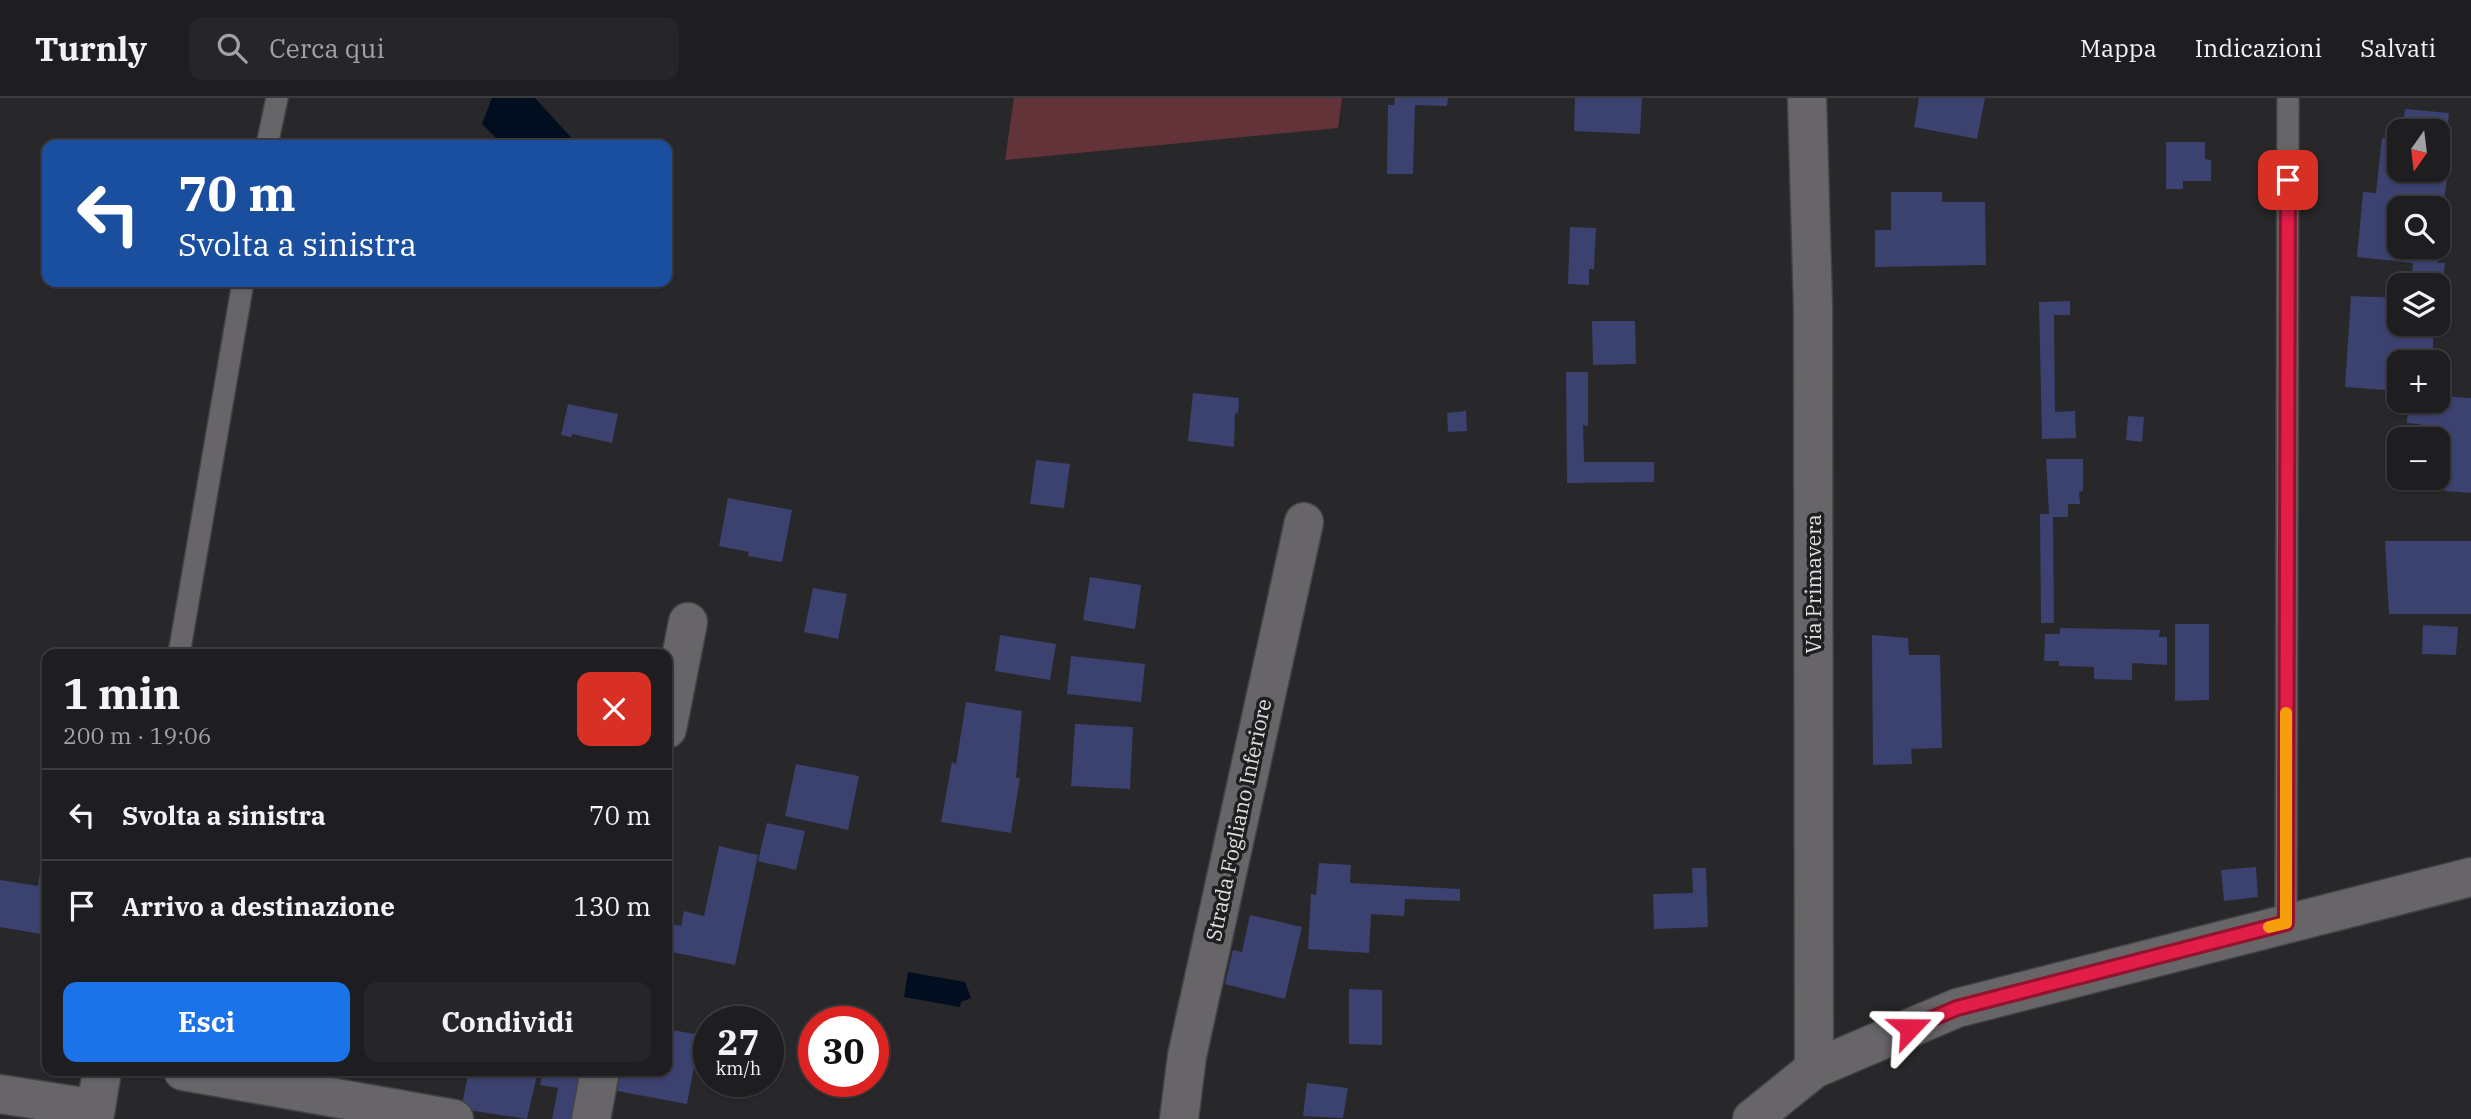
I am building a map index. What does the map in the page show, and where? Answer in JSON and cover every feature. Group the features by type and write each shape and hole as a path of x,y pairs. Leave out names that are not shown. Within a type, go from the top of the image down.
{"street":[{"name":"Via Primavera","path":"1807,98 1813,307 1814,1069"},
{"name":"Strada Fogliano Inferiore","path":"1179,1119 1187,1056 1304,522"},
{"path":"672,704 688,622"},
{"path":"1752,1119 1814,1069 1957,1008 2471,877"},
{"path":"0,1094 95,1114 101,1076"},
{"path":"211,1076 454,1119"},
{"path":"590,1119 599,1076"}],"lane":[{"path":"268,140 277,98"},
{"path":"2286,923 2288,98"},
{"path":"180,649 242,287"}],"shaded area":[{"path":"1014,98 1342,98 1338,128 1005,160"}],"water":[{"path":"492,98 535,98 573,140 498,140 482,124"},
{"path":"908,972 965,982 971,998 961,1002 960,1007 904,997"}],"building":[{"path":"1395,98 1448,98 1447,106 1415,105 1413,174 1387,174 1388,105 1394,105"},
{"path":"1575,98 1642,98 1640,134 1574,131"},
{"path":"1919,98 1985,98 1977,139 1914,127"},
{"path":"2405,109 2449,113 2448,119 2404,119"},
{"path":"2382,138 2387,139 2387,182 2447,182 2445,196 2387,196 2387,259 2438,259 2438,263 2445,263 2444,273 2412,273 2413,263 2357,257 2363,192 2376,193"},
{"path":"2166,142 2205,142 2205,159 2211,160 2211,181 2183,181 2183,189 2166,189"},
{"path":"1891,192 1942,192 1942,202 1985,202 1986,265 1875,267 1875,230 1891,230"},
{"path":"1570,227 1596,228 1594,269 1589,269 1589,285 1568,284"},
{"path":"2351,296 2387,298 2387,336 2433,336 2433,350 2387,350 2387,390 2345,387"},
{"path":"2070,301 2070,315 2054,315 2055,412 2075,411 2076,438 2042,439 2039,302"},
{"path":"1592,321 1635,321 1636,364 1593,365"},
{"path":"1566,372 1588,372 1588,426 1583,425 1584,462 1654,462 1654,482 1567,483"},
{"path":"1193,393 1239,398 1238,414 1235,413 1234,447 1188,441"},
{"path":"2450,397 2471,398 2471,493 2444,491 2450,490 2450,427 2420,427 2420,424 2407,423 2407,413 2450,413"},
{"path":"568,404 618,414 612,443 572,434 571,437 561,435"},
{"path":"1466,411 1467,431 1448,432 1447,413"},
{"path":"2128,416 2144,417 2142,442 2126,440"},
{"path":"2046,459 2083,459 2083,491 2079,492 2080,504 2068,504 2068,517 2053,517 2054,623 2041,623 2040,514 2049,514"},
{"path":"1036,460 1070,464 1064,508 1030,504"},
{"path":"728,498 792,510 782,562 748,556 749,552 719,546"},
{"path":"2385,541 2471,541 2471,614 2389,614"},
{"path":"1090,577 1141,585 1135,629 1083,620"},
{"path":"813,588 847,594 838,639 804,632"},
{"path":"2175,624 2209,624 2209,700 2175,701"},
{"path":"2423,625 2458,627 2456,655 2422,654"},
{"path":"2060,628 2160,630 2159,637 2167,637 2167,665 2132,663 2132,680 2094,679 2094,667 2059,666 2059,661 2044,661 2045,634 2060,634"},
{"path":"1000,635 1056,644 1050,680 995,671"},
{"path":"1872,635 1908,638 1909,655 1940,655 1942,748 1911,749 1912,764 1873,765"},
{"path":"1071,656 1145,664 1141,702 1067,694"},
{"path":"966,702 1022,711 1016,778 1020,778 1011,833 941,822 952,762 956,764"},
{"path":"1075,724 1133,727 1130,789 1071,786"},
{"path":"796,764 859,776 848,830 785,816"},
{"path":"767,823 805,831 796,870 758,861"},
{"path":"719,846 758,855 735,965 672,952 672,924 681,926 684,911 704,916"},
{"path":"41,863 42,934 0,927 0,880 38,886"},
{"path":"1319,863 1351,865 1350,883 1460,889 1460,901 1405,899 1404,916 1371,914 1369,953 1308,949 1311,894 1316,895"},
{"path":"2256,867 2258,897 2224,901 2221,870"},
{"path":"1692,868 1706,868 1708,927 1654,929 1653,894 1693,893"},
{"path":"1250,915 1302,927 1285,999 1225,984 1233,950 1242,952"},
{"path":"1349,989 1382,990 1382,1045 1349,1044"},
{"path":"672,1030 693,1034 693,1072 687,1104 617,1091 620,1076 672,1076"},
{"path":"468,1076 537,1076 527,1119 461,1109"},
{"path":"542,1076 588,1079 581,1119 552,1119 558,1088 540,1085"},
{"path":"1307,1083 1348,1088 1343,1118 1303,1116"}],"slow traffic":[{"path":"2269,927 2286,923 2286,713"}],"route":[{"path":"1910,1028 1957,1008 2286,923 2288,180"}]}
